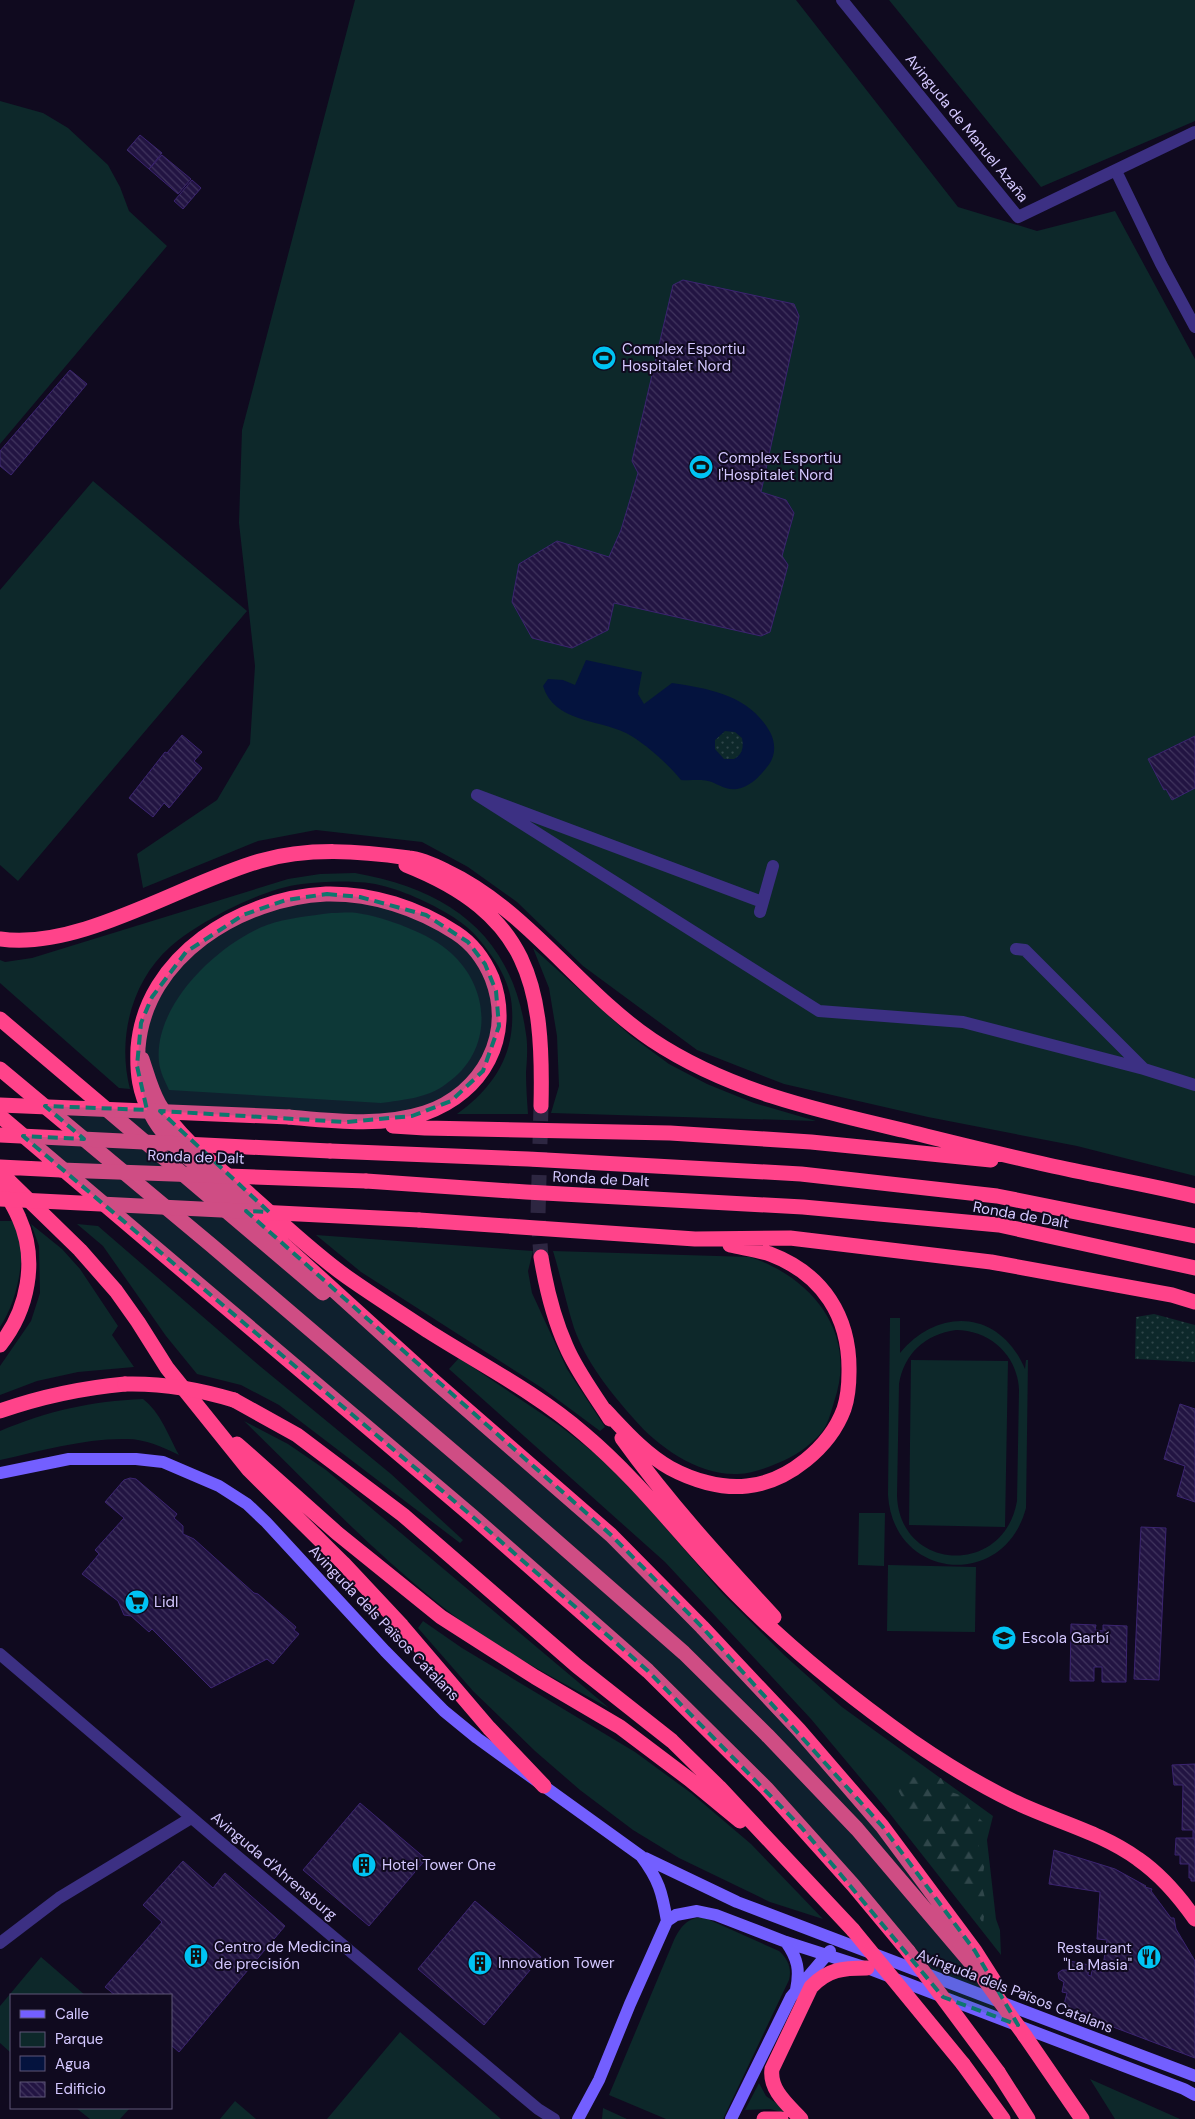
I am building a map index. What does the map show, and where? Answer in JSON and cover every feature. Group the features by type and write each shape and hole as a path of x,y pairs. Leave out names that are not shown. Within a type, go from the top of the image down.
{"highway":[{"path":"0,940 41,939 70,933 125,914 228,871 276,856 316,852 360,853 412,858 435,866 480,889 523,924 572,973 623,1018 651,1039 699,1067 754,1091 819,1111 1050,1165 1195,1196"},
{"path":"381,856 419,871 464,895 491,917 512,942 522,961 535,1000 541,1040 540,1106"},
{"path":"346,1122 390,1120 426,1112 451,1101 470,1087 483,1071 495,1043 500,1008 496,991 485,964 468,942 441,924 402,906 360,896 319,895 272,903 227,923 194,945 168,971 146,1010 141,1023 137,1066 138,1082 151,1116 162,1131 199,1168 434,1381 611,1535 702,1627 792,1723 882,1826 949,1915 1025,2036 1082,2119"},
{"path":"0,1019 298,1273 434,1381"},
{"path":"138,1048 158,1102 176,1127 198,1149 307,1245 346,1276 528,1392 581,1430 614,1459 644,1490 738,1596 798,1652 913,1742 985,1787 1030,1809 1118,1846 1136,1857 1170,1886 1195,1919"},
{"path":"0,1069 211,1245 468,1464 684,1653 768,1735 857,1829 990,1982"},
{"path":"0,1104 289,1117 424,1128 670,1133 811,1142 1050,1165"},
{"path":"0,1116 464,1509 648,1672 766,1788 853,1885 908,1951 998,2072 1028,2119"},
{"name":"Ronda de Dalt","path":"0,1134 801,1174 997,1196 1195,1236"},
{"name":"Ronda de Dalt","path":"0,1167 366,1181 803,1207 999,1226 1195,1268"},
{"path":"0,1172 80,1250 104,1277 138,1322 167,1368 249,1470 343,1563 402,1626 467,1704 544,1786"},
{"path":"0,1184 20,1219 28,1254 26,1292 21,1312 8,1336 0,1345"},
{"path":"0,1199 419,1220 695,1239 790,1238 991,1262 1172,1295 1195,1302"},
{"path":"605,1410 630,1437 656,1459 686,1476 720,1485 748,1486 777,1477 804,1462 824,1445 836,1426 844,1409 849,1389 849,1346 844,1327 832,1302 813,1279 770,1254 695,1239"},
{"path":"541,1256 550,1299 566,1347 589,1388 644,1468 698,1534 790,1634 860,1702"},
{"path":"0,1411 27,1402 90,1387 154,1383 181,1386 234,1400 298,1435 403,1516 577,1666 672,1741 719,1787 788,1860 851,1938 963,2064 1003,2119"},
{"path":"200,1411 337,1533 442,1617 535,1677 620,1728 689,1779 788,1860"},
{"path":"801,2119 774,2086 771,2078 772,2069 807,1995 818,1979 828,1972 840,1968 866,1968"},
{"path":"764,2119 781,2119"}],"street":[{"name":"Avinguda de Manuel Azaña","path":"842,0 1018,217 1195,132"},
{"path":"1116,170 1161,264 1195,327"},
{"path":"773,866 761,907 477,794 819,1011 963,1022 1144,1069 1195,1085"},
{"path":"1016,949 1025,950 1144,1069"},
{"name":"Avinguda dels Països Catalans","path":"0,1472 69,1459 136,1459 164,1462 219,1486 247,1504 266,1522 438,1706 477,1738 641,1856 737,1902 851,1938 1195,2076"},
{"name":"Avinguda d'Ahrensburg","path":"0,1654 192,1818 538,2108 554,2119"},
{"path":"0,1943 59,1898 192,1818"},
{"name":"Avinguda dels Països Catalans","path":"641,1856 656,1877 662,1893 667,1921 676,1915 705,1911 825,1956 866,1968 1072,2045 1195,2095"},
{"path":"578,2119 596,2086 667,1921"},
{"path":"731,2119 782,2012 796,1990 825,1956 851,1938"},
{"path":"786,1942 796,1955 798,1970 796,1990"}],"highlighted area":[{"path":"327,894 360,897 426,915 468,942 485,964 496,991 499,1026 483,1071 451,1101 412,1116 346,1122 160,1111 269,1212 246,1211 611,1535 702,1627 882,1826 975,1951 1018,2025 943,1997 801,1827 648,1671 472,1516 23,1136 84,1139 45,1106 147,1110 137,1066 141,1023 152,997 186,952 243,915 286,900"}],"green space":[{"path":"355,0 796,0 958,207 1037,231 1115,211 1195,359 1195,1176 1077,1146 928,1117 784,1084 697,1050 583,966 517,902 468,867 422,842 316,830 258,841 143,888 137,854 217,800 250,744 255,666 239,523 242,430"},
{"path":"889,0 1195,0 1195,121 1041,187"},
{"path":"0,101 43,113 68,128 108,165 120,187 129,211 167,246 0,444"},
{"path":"93,481 247,611 18,881 0,865 0,590"},
{"path":"729,732 739,736 743,746 739,756 729,760 719,756 715,746 719,736"},
{"path":"355,873 420,891 447,905 471,923 491,944 507,969 519,999 527,1039 526,1077 528,1114 457,1114 470,1104 491,1081 505,1056 512,1026 512,1009 507,985 493,957 476,936 464,925 434,906 386,886 365,883 322,882 293,885 274,890 227,910 177,941 157,961 145,977 130,1012 125,1051 130,1089 119,1088 0,983 0,960 5,962 32,958 288,879 320,874"},
{"path":"331,913 368,915 407,927 442,946 464,968 474,985 480,1002 482,1020 479,1038 472,1055 461,1071 439,1089 415,1098 381,1103 169,1090 159,1062 160,1040 167,1019 178,998 193,979 210,961 248,934 267,925 282,921"},
{"path":"533,948 631,1036 669,1064 707,1084 754,1103 816,1121 551,1113 559,1086 557,1036 549,988"},
{"path":"0,1221 14,1221 20,1241 21,1265 14,1298 0,1327"},
{"path":"31,1224 62,1249 80,1269 118,1326 112,1335 134,1367 78,1372 37,1381 0,1395 0,1366 31,1321 40,1293 39,1246"},
{"path":"77,1224 98,1226 261,1367 391,1474 463,1540 460,1543 279,1405 241,1385 197,1374 166,1336 103,1246"},
{"path":"316,1235 533,1251 528,1271 532,1293 567,1369 605,1427 600,1431 542,1388 361,1272"},
{"path":"553,1251 750,1257 773,1266 793,1279 811,1294 825,1312 835,1332 840,1354 840,1377 834,1402 823,1430 807,1447 790,1458 754,1472 743,1474 723,1473 694,1465 680,1458 655,1440 625,1409 592,1365 574,1328"},
{"path":"1154,1314 1195,1325 1195,1362 1135,1359 1136,1317"},
{"path":"890,1318 900,1318 900,1353 916,1338 932,1327 950,1322 968,1321 985,1326 1000,1335 1014,1349 1025,1369 1026,1360 1028,1360 1026,1508 1014,1535 996,1553 974,1563 951,1564 928,1558 909,1545 894,1523 888,1495","holes":["956,1330 968,1331 991,1340 1008,1356 1014,1366 1019,1390 1017,1501 1008,1526 993,1543 974,1553 953,1555 933,1551 915,1540 902,1521 897,1496 899,1384 906,1363 918,1347 945,1332"]},
{"path":"459,1358 560,1426 602,1459 639,1497 723,1594 784,1655 842,1707 993,1816 987,1840 996,1919 1000,1930 1001,1955 883,1805 811,1719 665,1562 449,1369"},
{"path":"911,1360 1008,1361 1005,1527 909,1525"},
{"path":"143,1399 155,1411 179,1455 160,1446 140,1440 111,1439 63,1446 0,1460 0,1431 70,1408 105,1402"},
{"path":"244,1421 288,1444 326,1470 609,1708 497,1645 454,1616 385,1558"},
{"path":"859,1513 885,1513 884,1566 858,1565"},
{"path":"888,1565 976,1567 975,1632 887,1631"},
{"path":"423,1621 462,1648 635,1752 691,1793 751,1844 823,1919 770,1902 679,1858 633,1830 580,1790 535,1751 473,1691 418,1628"},
{"path":"909,1777 941,1778 948,1791 963,1796 972,1811 983,1822 978,1844 985,1863 981,1883 988,1909 984,1916 983,1924 966,1893 925,1853 921,1836 906,1812 904,1801 897,1788"},
{"path":"703,1917 779,1951 785,1957 790,1976 723,2119 666,2119 609,2095 674,1940 682,1927 689,1921"},
{"path":"41,1957 84,1994 10,1994"},
{"path":"10,1994 10,2052 0,2043 0,2006"},
{"path":"400,2032 501,2119 327,2119"},
{"path":"1090,2079 1180,2119 1115,2119"},
{"path":"759,2083 766,2096 786,2110 786,2113 770,2109 745,2110"},
{"path":"235,2101 256,2119 220,2119"},
{"path":"603,2108 627,2119 602,2119"},
{"path":"77,2109 129,2109 120,2119 90,2119"}],"water":[{"path":"586,660 642,672 638,694 644,704 672,683 715,691 740,702 761,720 770,732 773,741 772,759 754,781 742,788 725,788 705,780 681,780 655,754 633,737 615,728 578,718 557,707 549,698 543,686 548,679 563,680 575,685","holes":["725,731 735,732 742,738 742,751 734,759 724,759 715,749 715,740"]}],"building":[{"path":"140,135 162,153 149,169 127,150"},
{"path":"162,155 191,179 178,194 149,169"},
{"path":"192,180 201,188 183,209 174,201"},
{"name":"Complex Esportiu l'Hospitalet Nord","path":"683,280 794,304 799,316 761,492 786,500 794,513 782,556 788,565 770,632 761,636 614,603 608,630 572,648 532,638 512,602 519,564 557,541 609,557 621,530 638,473 632,461 673,285"},
{"path":"70,370 87,384 11,475 0,466 0,451"},
{"path":"182,735 202,752 194,761 202,768 169,808 164,803 153,817 129,798 165,752 167,753"},
{"path":"1195,736 1195,788 1172,800 1166,789 1164,790 1148,759"},
{"path":"1180,1404 1195,1409 1195,1502 1177,1496 1185,1466 1164,1459"},
{"path":"136,1479 177,1514 174,1518 183,1526 183,1534 194,1539 254,1593 258,1594 296,1627 294,1630 299,1634 273,1664 267,1659 211,1688 152,1629 149,1632 131,1616 124,1615 118,1601 82,1574 99,1554 95,1550 124,1518 105,1502 124,1480"},
{"path":"1141,1527 1166,1528 1159,1680 1134,1679"},
{"path":"1071,1624 1096,1625 1095,1630 1103,1631 1103,1625 1127,1626 1126,1682 1102,1682 1102,1667 1094,1667 1094,1681 1070,1681"},
{"path":"1195,1764 1195,1881 1191,1881 1191,1878 1189,1878 1189,1864 1180,1864 1180,1855 1175,1855 1176,1838 1193,1838 1193,1830 1182,1830 1183,1785 1174,1785 1172,1765"},
{"name":"Hotel Tower One","path":"360,1803 426,1859 369,1926 303,1870"},
{"name":"Restaurant \"La Masia\"","path":"1054,1850 1115,1869 1145,1887 1152,1889 1151,1891 1171,1918 1174,1918 1176,1929 1195,1961 1195,2058 1063,2008 1067,1993 1062,1992 1064,1982 1059,1979 1058,1973 1062,1970 1067,1970 1070,1961 1089,1965 1088,1975 1091,1976 1092,1970 1102,1972 1107,1940 1097,1939 1100,1892 1049,1884"},
{"name":"Centro de Medicina de precisión","path":"183,1861 213,1888 225,1873 285,1926 179,2052 172,2046 172,1994 114,1994 105,1987 162,1922 143,1905"},
{"name":"Innovation Tower","path":"475,1901 541,1957 484,2025 418,1969"}],"tunnel":[{"path":"541,1106 538,1215 541,1257"}],"place":[{"name":"Complex Esportiu Hospitalet Nord","path":"604,358"},
{"name":"Complex Esportiu l'Hospitalet Nord","path":"701,467"},
{"name":"Lidl","path":"137,1602"},
{"name":"Escola Garbí","path":"1004,1638"},
{"name":"Hotel Tower One","path":"364,1865"},
{"name":"Centro de Medicina de precisión","path":"196,1956"},
{"name":"Restaurant \"La Masia\"","path":"1149,1957"},
{"name":"Innovation Tower","path":"480,1963"}]}
